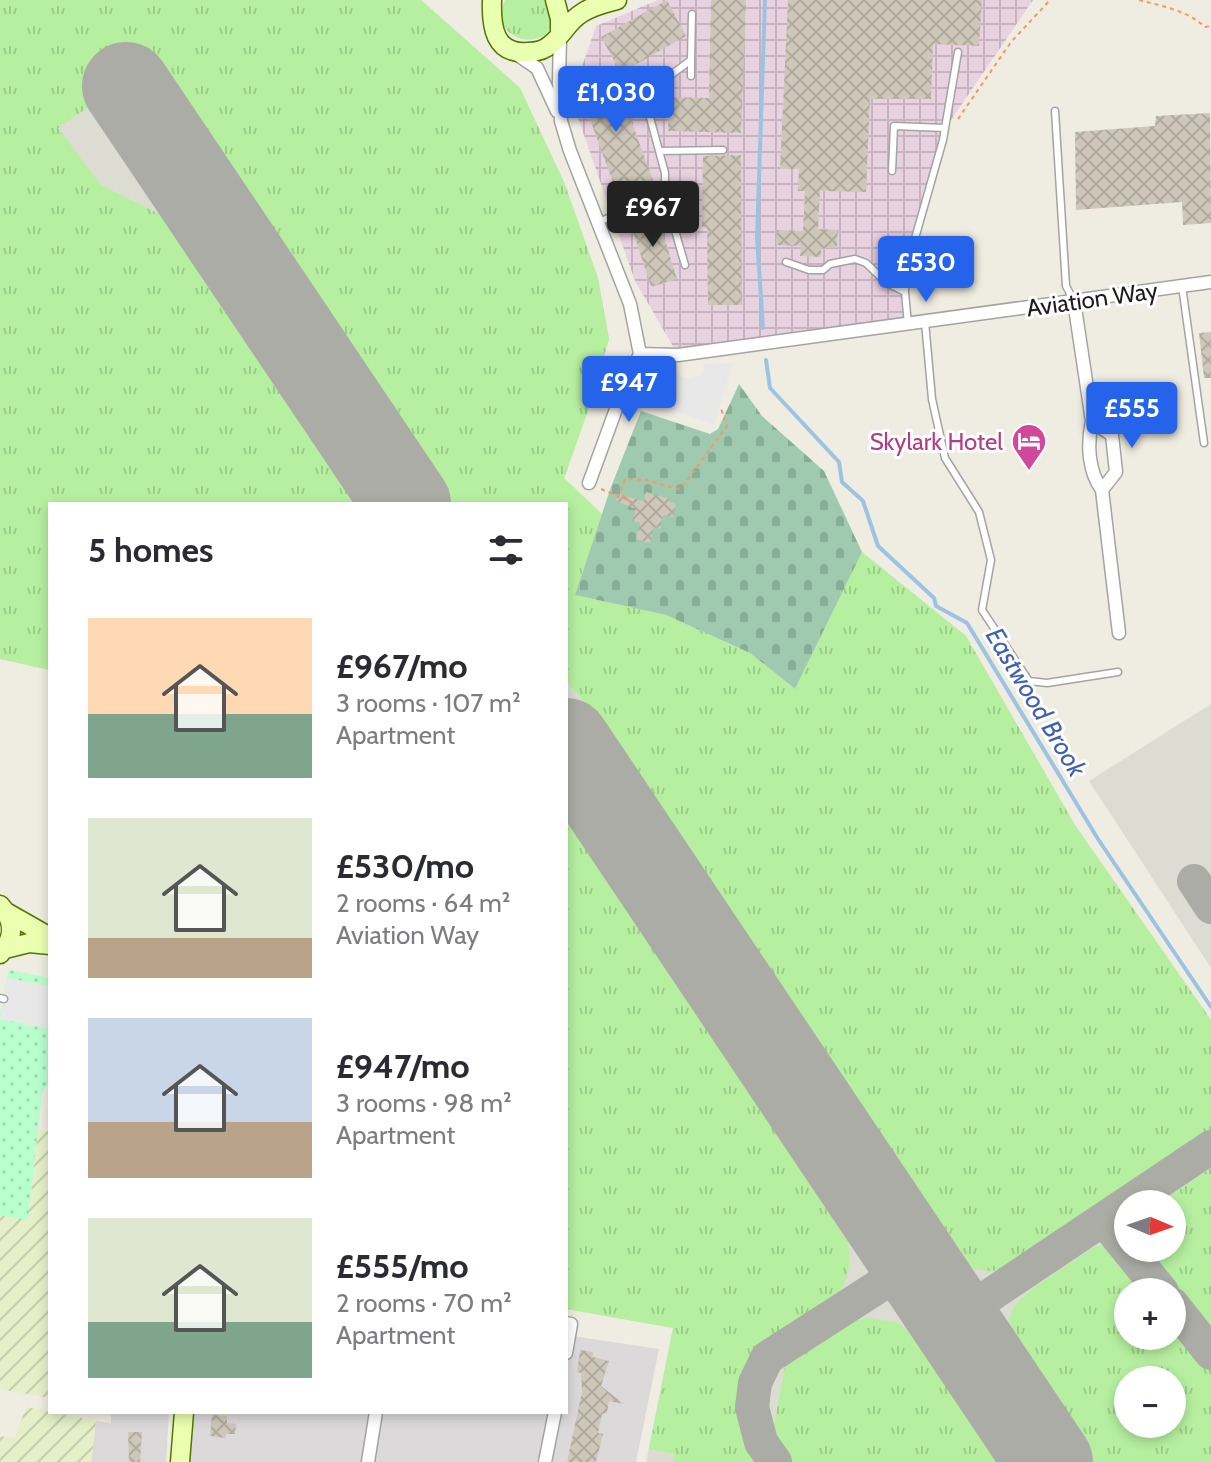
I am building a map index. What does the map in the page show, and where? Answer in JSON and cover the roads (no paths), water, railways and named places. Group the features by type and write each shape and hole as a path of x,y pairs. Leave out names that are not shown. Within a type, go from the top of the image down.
{"main road":[{"path":"492,0 491,22 498,40 513,51 540,50 550,46 581,13 617,0"},
{"path":"491,22 499,0"},
{"path":"555,0 560,33"},
{"path":"2,906 48,936"},
{"path":"2,906 11,921 12,934 2,952"},
{"path":"2,952 29,943 48,945"},
{"path":"180,1462 184,1414"}],"street":[{"path":"560,33 561,121"},
{"path":"513,51 537,68 561,121 630,304 640,354 623,390 589,483"},
{"name":"Aviation Way","path":"640,354 678,355 1211,282"},
{"path":"1074,301 1092,421 1088,437 1093,478 1102,490 1119,633"},
{"path":"1092,421 1112,435 1116,472 1102,490"},
{"path":"368,1462 376,1414"},
{"path":"545,1462 555,1414"}],"lane":[{"path":"691,76 692,14"},
{"path":"908,325 906,270 945,128 958,52"},
{"path":"685,265 665,196 665,173 644,95 691,60"},
{"path":"1055,111 1066,286 1074,301"},
{"path":"892,171 894,126 945,128"},
{"path":"660,151 723,150"},
{"path":"598,222 665,196"},
{"path":"786,262 809,270 823,270 830,264 855,259 866,263 887,283 905,292"},
{"path":"1182,286 1204,443"},
{"path":"925,322 932,399 945,458 979,512 991,560 982,610 1029,681 1047,683 1118,672"}],"waterway":[{"name":"Eastwood Brook","path":"763,328 757,238 765,0"},
{"name":"Eastwood Brook","path":"766,360 770,388 839,462 842,482 863,501 878,546 934,598 936,606 967,623 1098,839 1211,1007"}],"place":[{"name":"Skylark Hotel","path":"1029,472"}]}
